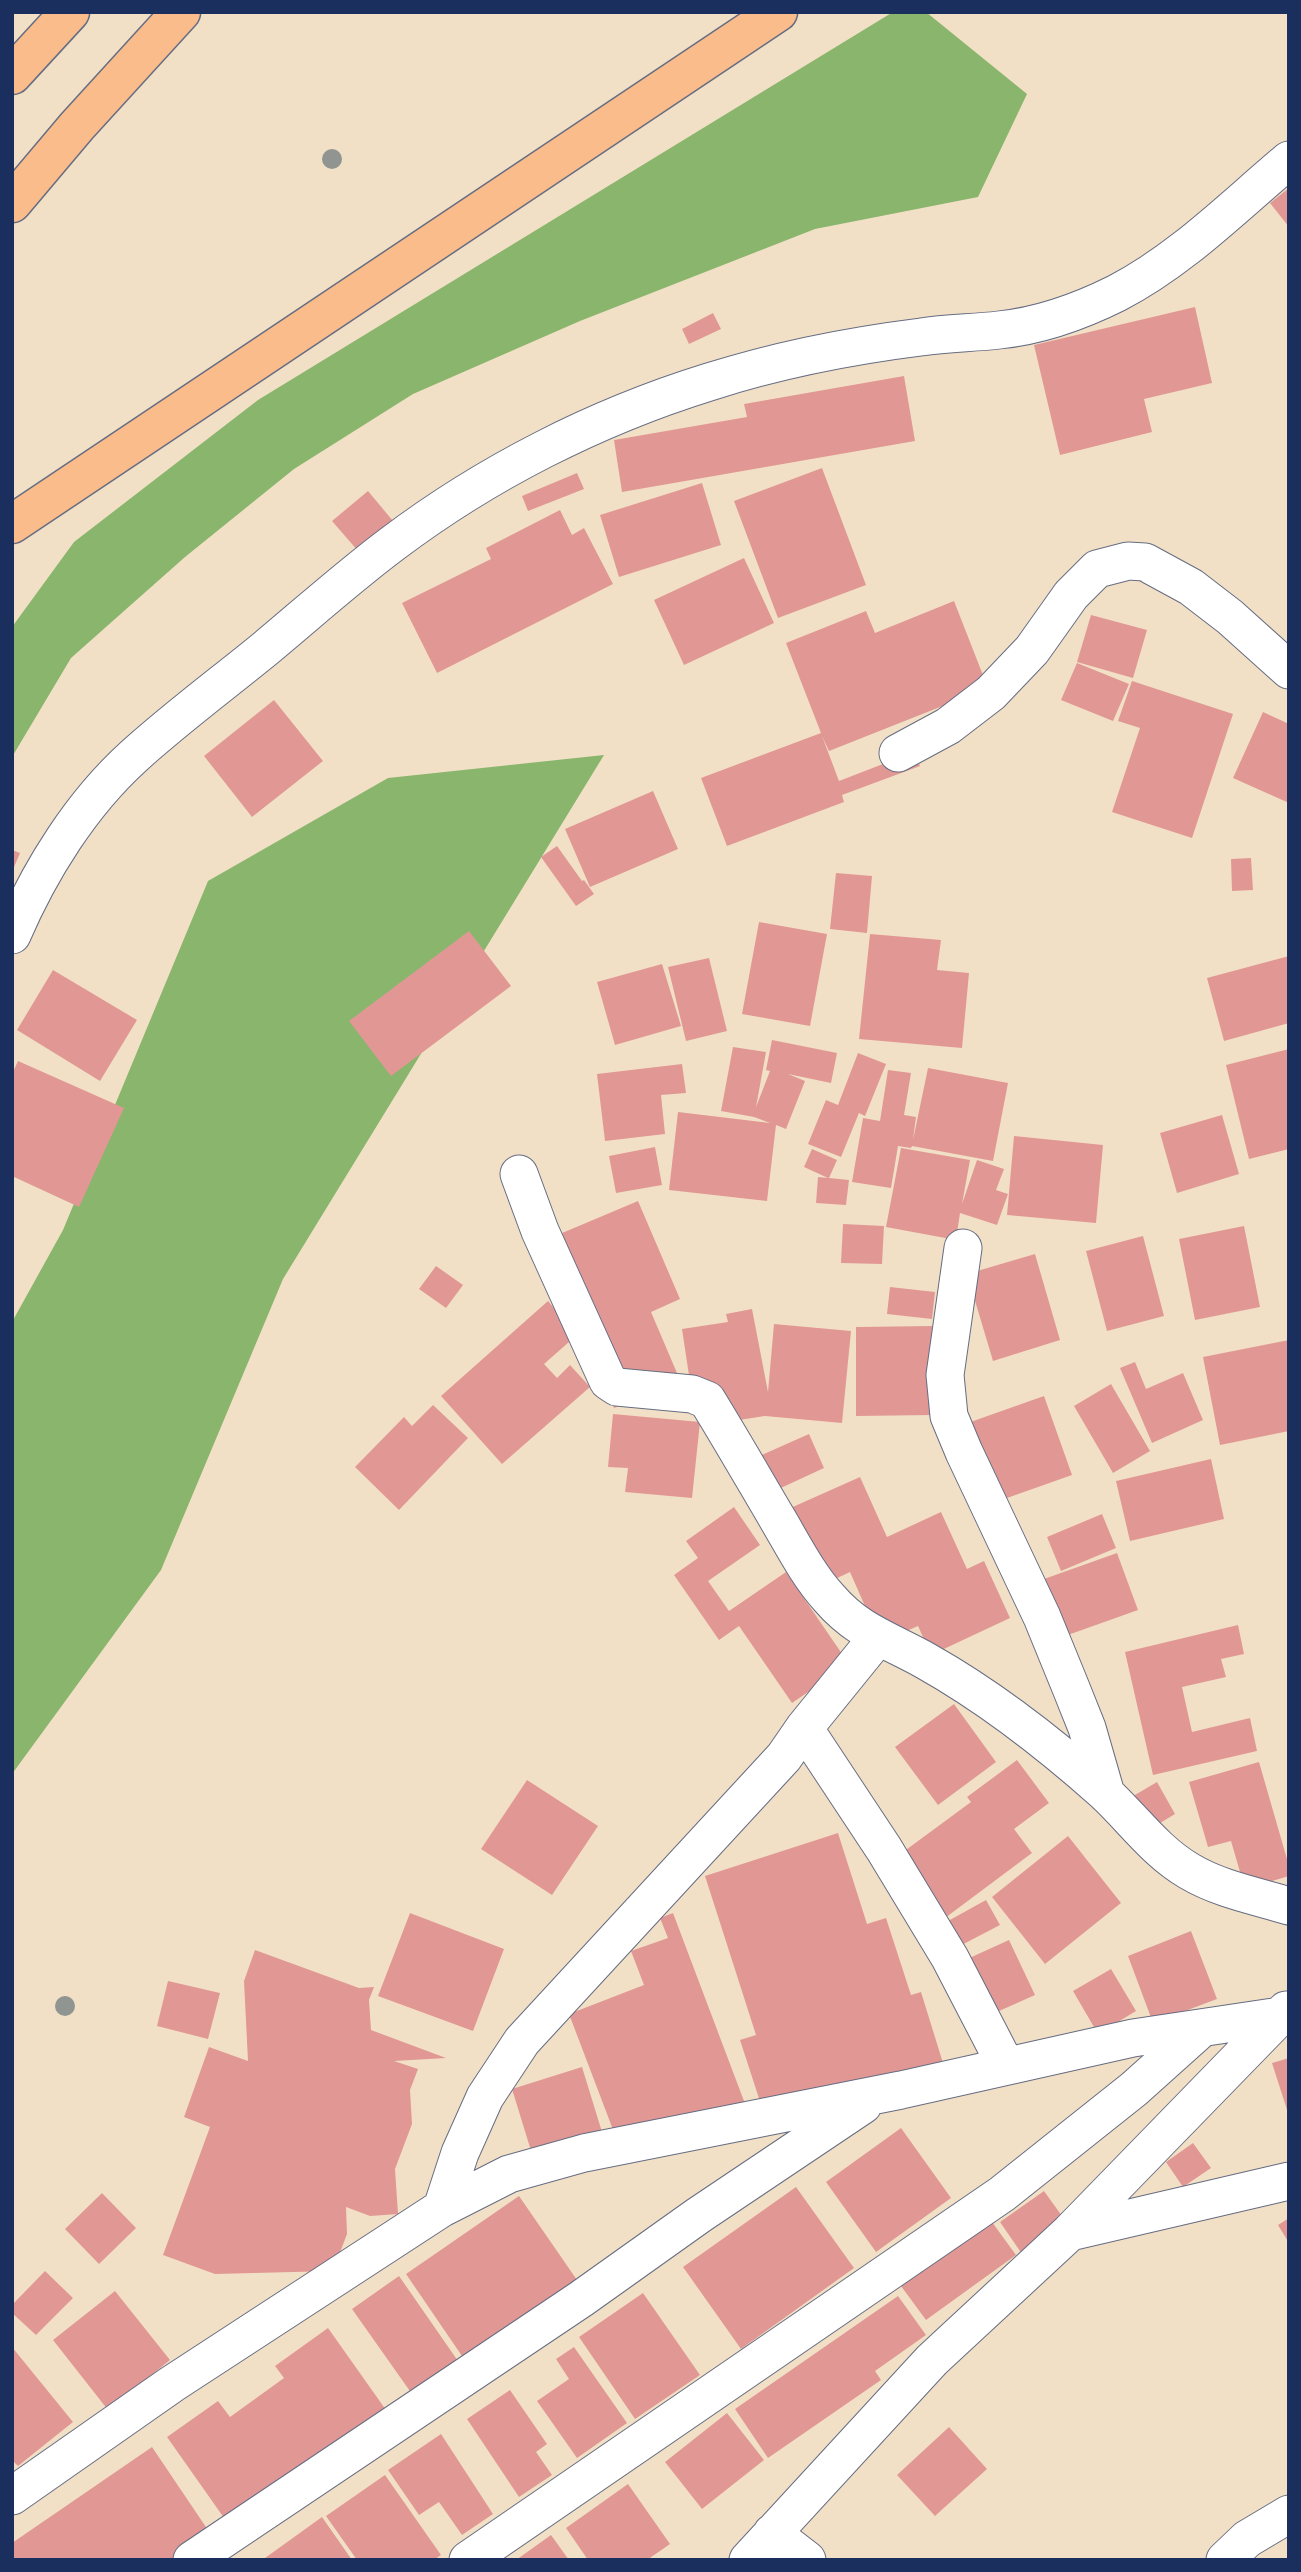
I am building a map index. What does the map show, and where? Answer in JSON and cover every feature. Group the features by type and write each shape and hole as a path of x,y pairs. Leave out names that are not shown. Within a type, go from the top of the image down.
{"main road":[{"path":"12,75 70,12"},
{"path":"12,203 76,126 181,12"},
{"path":"12,524 778,12"}],"street":[{"path":"12,935 43,871 70,830 99,793 132,758 391,544 510,467 639,406 706,382 844,348 923,336 1003,330 1080,309 1117,293 1152,273 1289,160"},
{"path":"898,753 948,726 992,692 1032,650 1071,595 1097,569 1128,561 1145,562 1191,587 1230,617 1289,670"},
{"path":"519,1174 540,1231 608,1381 617,1387 692,1395 706,1400 828,1598 855,1624 877,1638 926,1661 1026,1726 1106,1794 1166,1857 1215,1883 1289,1906"},
{"path":"963,1248 945,1375 949,1416 1042,1617 1087,1728 1106,1794"},
{"path":"442,2208 460,2153 485,2097 522,2041 784,1757 877,1638"},
{"path":"804,1728 884,1849 950,1958 1006,2066"},
{"path":"12,2497 172,2384 442,2208 509,2174 584,2153 878,2095 1133,2038 1284,2012"},
{"path":"748,2560 932,2360 1070,2232 1284,2012"},
{"path":"468,2560 1002,2194 1134,2089 1202,2028"},
{"path":"192,2560 581,2299 699,2215 878,2095"},
{"path":"1070,2232 1288,2183"},
{"path":"1225,2560 1247,2539 1289,2514"},
{"path":"772,2533 807,2560"}],"green space":[{"path":"893,12 926,12 1027,94 978,197 815,229 580,321 413,394 294,469 185,557 71,658 12,757 12,627 74,542 258,400"},
{"path":"604,755 283,1279 161,1570 12,1774 12,1322 63,1230 208,881 388,778"}],"building":[{"path":"1289,188 1289,227 1270,203"},
{"path":"1195,307 1212,383 1144,399 1152,432 1060,455 1034,345"},
{"path":"713,313 721,329 689,344 682,329"},
{"path":"904,376 915,441 622,492 614,440 747,417 744,404"},
{"path":"822,468 866,585 778,618 734,501"},
{"path":"577,473 584,489 528,511 522,496"},
{"path":"702,483 721,545 619,577 600,515"},
{"path":"368,491 393,521 358,551 332,521"},
{"path":"560,510 572,535 584,528 613,584 437,673 402,603 491,559 486,548"},
{"path":"744,558 774,623 684,665 654,600"},
{"path":"954,601 988,688 829,751 822,736 839,781 914,752 920,766 842,795 844,802 727,846 701,778 821,733 786,643 866,611 875,633"},
{"path":"1091,615 1147,630 1133,678 1077,662"},
{"path":"1077,663 1129,684 1113,721 1061,700"},
{"path":"1132,681 1233,714 1192,838 1112,812 1140,728 1118,721"},
{"path":"274,700 323,761 252,817 204,756"},
{"path":"1263,712 1289,724 1289,803 1233,778"},
{"path":"653,791 678,849 590,887 565,829"},
{"path":"557,846 594,894 576,906 541,857"},
{"path":"12,850 20,853 12,872"},
{"path":"1251,858 1253,890 1232,891 1231,859"},
{"path":"836,873 872,876 867,933 830,929"},
{"path":"759,922 827,934 810,1026 742,1014"},
{"path":"469,931 511,986 391,1076 349,1021"},
{"path":"870,934 941,940 937,970 969,973 962,1048 859,1039"},
{"path":"1289,956 1289,1023 1224,1041 1207,978"},
{"path":"709,958 727,1031 686,1041 668,967"},
{"path":"662,964 681,1026 615,1045 597,982"},
{"path":"53,970 137,1020 100,1081 17,1030"},
{"path":"772,1040 837,1053 831,1083 788,1074 805,1081 786,1129 776,1125 767,1201 669,1190 678,1112 770,1123 721,1111 733,1047 766,1052 756,1107 770,1071 766,1070"},
{"path":"1289,1049 1289,1149 1249,1159 1226,1065"},
{"path":"858,1053 886,1064 865,1116 859,1113 841,1157 808,1144 826,1100 838,1105"},
{"path":"18,1061 124,1108 79,1207 12,1176 12,1074"},
{"path":"682,1064 686,1093 661,1095 665,1134 605,1141 597,1074"},
{"path":"928,1068 1008,1083 993,1161 912,1146 898,1146 891,1188 852,1182 863,1118 880,1121 888,1070 911,1073 904,1115 916,1117 913,1140"},
{"path":"1222,1115 1239,1174 1177,1193 1160,1133"},
{"path":"1014,1136 1103,1145 1096,1223 1007,1215"},
{"path":"655,1147 662,1185 616,1193 609,1156"},
{"path":"901,1148 970,1160 962,1204 977,1160 1004,1169 996,1190 1008,1194 997,1225 960,1213 956,1240 886,1227"},
{"path":"812,1149 837,1160 829,1178 849,1180 846,1205 816,1203 818,1177 828,1178 804,1167"},
{"path":"638,1201 680,1299 651,1312 680,1380 614,1408 586,1340 555,1236"},
{"path":"843,1224 884,1226 882,1264 841,1263"},
{"path":"1244,1226 1260,1307 1195,1320 1179,1239"},
{"path":"1143,1236 1164,1316 1107,1331 1086,1251"},
{"path":"1035,1254 1060,1340 993,1361 967,1274"},
{"path":"436,1266 463,1285 446,1308 419,1289"},
{"path":"890,1287 935,1292 932,1319 887,1314"},
{"path":"548,1301 577,1335 544,1364 557,1378 570,1365 590,1387 502,1464 441,1396"},
{"path":"752,1309 768,1392 774,1324 851,1331 842,1423 765,1416 726,1422 693,1402 682,1329 728,1322 726,1314"},
{"path":"932,1326 933,1415 856,1416 856,1327"},
{"path":"1289,1340 1289,1431 1220,1445 1203,1357"},
{"path":"1135,1362 1146,1389 1183,1373 1203,1420 1152,1443 1120,1368"},
{"path":"1111,1384 1150,1451 1113,1473 1074,1406"},
{"path":"1044,1396 1072,1475 990,1504 962,1425"},
{"path":"433,1405 468,1438 399,1510 355,1467 404,1417 412,1426"},
{"path":"613,1414 700,1422 692,1498 625,1492 628,1468 608,1467"},
{"path":"809,1434 824,1468 770,1493 755,1458"},
{"path":"1211,1459 1224,1519 1130,1541 1116,1481"},
{"path":"860,1477 887,1537 941,1512 967,1569 984,1561 1010,1618 931,1655 918,1626 875,1645 868,1613 850,1572 812,1590 777,1514"},
{"path":"734,1507 760,1545 708,1581 729,1611 786,1572 849,1664 792,1703 739,1626 719,1640 674,1575 698,1558 686,1541"},
{"path":"1102,1514 1116,1548 1061,1571 1047,1537"},
{"path":"1117,1553 1138,1610 1051,1641 1030,1584"},
{"path":"1238,1625 1244,1654 1221,1659 1226,1677 1182,1687 1192,1732 1250,1718 1257,1751 1153,1775 1125,1652"},
{"path":"954,1704 996,1762 938,1805 895,1747"},
{"path":"1017,1760 1049,1803 1014,1829 1032,1853 945,1918 899,1855 971,1802 967,1797"},
{"path":"1259,1762 1289,1866 1289,1876 1245,1889 1231,1841 1208,1847 1189,1782"},
{"path":"527,1780 598,1826 552,1895 481,1849"},
{"path":"1157,1782 1175,1814 1142,1834 1123,1802"},
{"path":"838,1833 867,1924 886,1918 911,1995 921,1992 943,2063 766,2120 740,2040 756,2035 705,1876"},
{"path":"1068,1836 1121,1903 1045,1964 992,1897"},
{"path":"986,1900 1000,1925 952,1950 939,1926"},
{"path":"410,1913 504,1949 473,2031 378,1996"},
{"path":"673,1913 747,2109 623,2156 569,2014 644,1985 631,1951 668,1938 660,1918"},
{"path":"1191,1931 1217,1999 1153,2023 1128,1956"},
{"path":"1009,1940 1035,1995 979,2020 954,1965"},
{"path":"255,1950 359,1988 374,1987 369,2000 371,2030 446,2058 394,2061 418,2069 410,2090 412,2124 395,2169 398,2214 370,2216 346,2207 347,2234 333,2271 215,2274 163,2255 210,2127 184,2117 209,2047 248,2061 244,1981"},
{"path":"1111,1969 1136,2011 1098,2034 1073,1991"},
{"path":"168,1981 220,1993 208,2039 157,2026"},
{"path":"1289,2058 1289,2113 1288,2113 1272,2063"},
{"path":"582,2067 606,2145 536,2167 512,2089"},
{"path":"901,2128 951,2198 876,2252 826,2182"},
{"path":"1193,2143 1211,2168 1183,2187 1166,2162"},
{"path":"796,2187 854,2268 741,2349 683,2267"},
{"path":"1044,2191 1067,2223 1022,2254 1000,2222"},
{"path":"102,2193 136,2228 99,2264 65,2229"},
{"path":"519,2196 577,2280 464,2359 406,2274"},
{"path":"1289,2218 1289,2243 1278,2225"},
{"path":"992,2222 1016,2255 926,2320 901,2286"},
{"path":"45,2271 73,2298 36,2335 12,2313 12,2305"},
{"path":"399,2276 458,2361 412,2394 352,2309"},
{"path":"115,2291 170,2360 108,2410 53,2340"},
{"path":"643,2293 700,2375 635,2419 579,2337"},
{"path":"898,2296 926,2335 875,2371 881,2380 768,2458 735,2409"},
{"path":"328,2328 386,2410 229,2525 167,2437 218,2401 230,2417 284,2378 275,2366"},
{"path":"12,2347 73,2422 18,2466 12,2460"},
{"path":"574,2347 627,2423 577,2458 537,2401 569,2379 556,2359"},
{"path":"510,2390 547,2444 536,2452 552,2475 519,2497 467,2419"},
{"path":"727,2413 764,2460 702,2509 665,2462"},
{"path":"949,2427 987,2469 935,2516 897,2475"},
{"path":"441,2434 493,2514 462,2535 439,2502 419,2515 388,2470"},
{"path":"152,2447 210,2533 171,2560 12,2560 12,2543"},
{"path":"385,2475 441,2555 434,2560 357,2560 326,2516"},
{"path":"628,2484 670,2544 647,2560 588,2560 566,2528"},
{"path":"322,2517 352,2560 266,2560 265,2558"},
{"path":"551,2535 569,2560 516,2560"}]}
